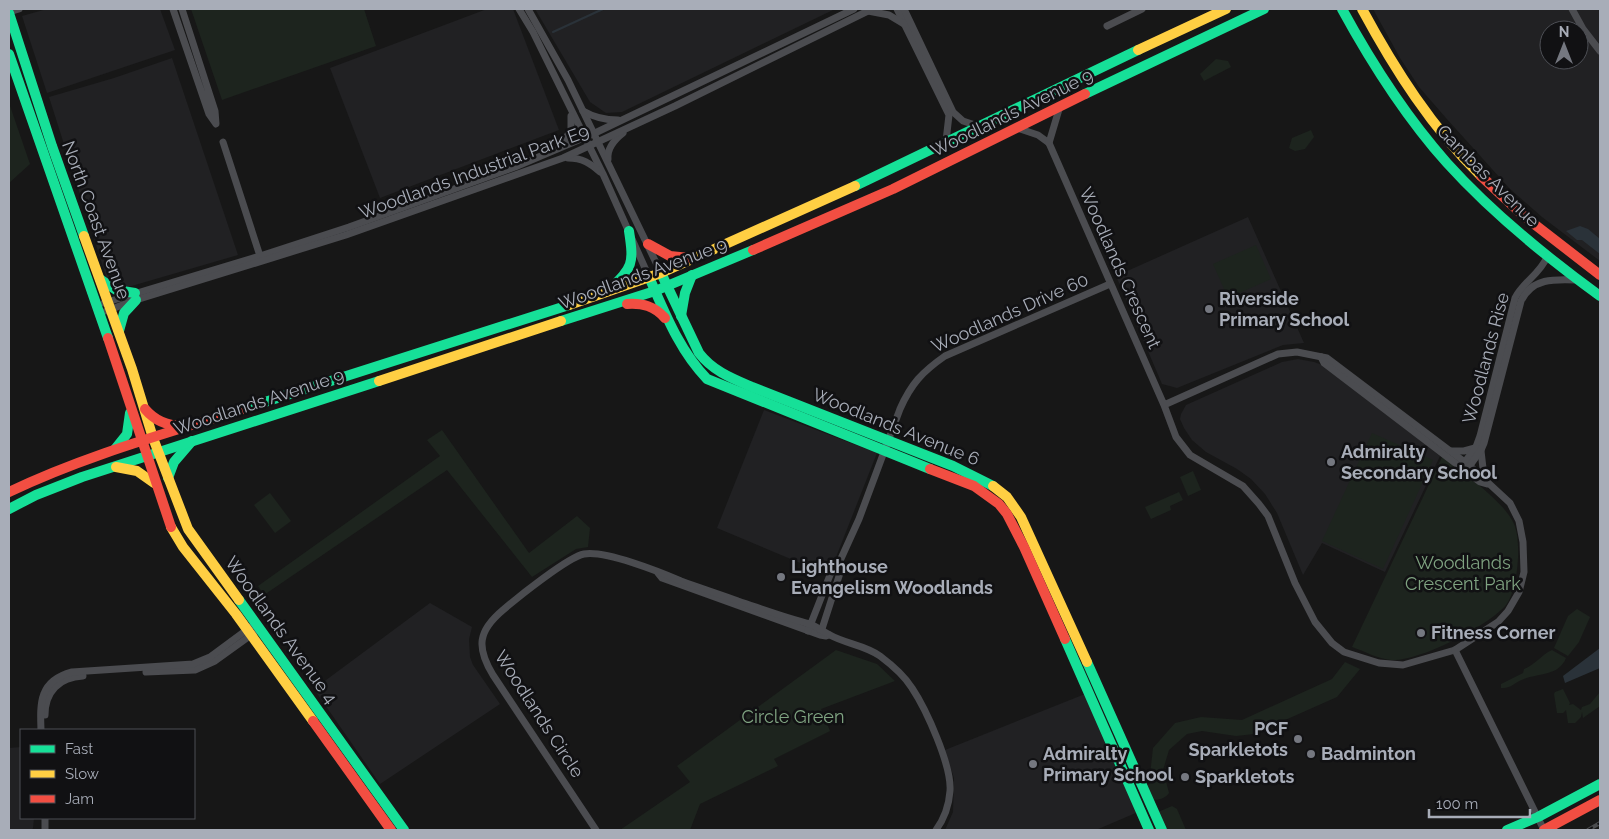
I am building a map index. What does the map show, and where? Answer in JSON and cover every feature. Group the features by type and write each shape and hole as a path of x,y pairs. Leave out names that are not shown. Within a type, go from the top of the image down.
{"main road":[{"name":"Woodlands Avenue 9","path":"9,492 49,473 114,450 607,293 649,277 879,175 946,141 1226,9"},
{"name":"Woodlands Avenue 9","path":"9,509 36,495 109,468 655,291 788,236 884,193 1060,106 1264,9"},
{"name":"Gambas Avenue","path":"1342,9 1374,65 1401,105 1434,148 1481,197 1547,257 1600,296"},
{"name":"Gambas Avenue","path":"1362,9 1379,43 1406,85 1460,153 1490,185 1525,217 1600,275"},
{"name":"North Coast Avenue","path":"9,12 49,137 119,331 153,438"},
{"name":"North Coast Avenue","path":"9,54 97,309 119,367 142,442"},
{"path":"607,293 629,271 632,264 629,231"},
{"path":"648,244 670,256 693,258"},
{"name":"Woodlands Avenue 6","path":"661,272 699,353 705,362 715,370 797,405 969,472 1008,498 1034,543 1162,830"},
{"path":"681,316 684,296 692,275"},
{"path":"98,276 111,289 135,296 125,309 119,331"},
{"name":"Woodlands Avenue 6","path":"649,277 686,354 697,370 707,379 884,452 974,486 999,504 1007,514 1024,547 1149,830"},
{"path":"614,305 646,304 654,308 670,324"},
{"path":"114,450 128,431 130,405"},
{"path":"143,407 151,417 159,422 179,426 193,425"},
{"name":"Woodlands Avenue 4","path":"153,438 188,529 253,629 391,830"},
{"path":"168,480 174,461 192,440"},
{"name":"Woodlands Avenue 4","path":"142,442 170,525 183,546 253,629 404,830"},
{"path":"109,468 123,467 135,470 145,475 156,486"},
{"path":"1507,830 1538,817 1600,784"},
{"path":"1544,830 1566,820 1600,800"},
{"path":"1559,830 1566,820"}],"street":[{"path":"9,12 19,9"},
{"path":"173,9 209,114 216,124 215,111 182,9"},
{"path":"518,9 532,32 603,174 649,277"},
{"path":"528,9 595,133 661,272"},
{"name":"Woodlands Industrial Park E9","path":"135,296 346,235 488,181 723,73 854,9"},
{"path":"897,9 949,115 946,141"},
{"path":"904,9 953,112 963,121 978,127"},
{"path":"1107,26 1142,9"},
{"path":"1572,9 1583,29 1600,50"},
{"path":"870,10 889,15 904,24"},
{"name":"Woodlands Industrial Park E9","path":"97,309 563,158 870,10"},
{"path":"1017,128 1038,134 1049,143 1060,106"},
{"path":"556,150 571,131 570,110"},
{"path":"583,111 594,117 606,120 621,120"},
{"path":"609,163 607,152 614,141 633,125"},
{"path":"223,142 260,256"},
{"name":"Woodlands Crescent","path":"1049,143 1164,405 1176,437 1190,455 1243,486 1268,516 1295,583 1315,622 1332,643 1344,652 1379,663 1403,664 1454,650 1498,622 1508,611 1519,592 1524,572 1523,542 1515,511 1486,481 1373,402 1324,363 1321,357"},
{"path":"563,158 581,159 603,174"},
{"name":"Woodlands Rise","path":"1486,481 1478,449 1514,298 1525,282 1544,264 1547,257"},
{"name":"Woodlands Rise","path":"1465,466 1478,449 1490,424 1521,301 1525,293 1531,287 1544,281 1577,280"},
{"name":"Woodlands Drive 60","path":"839,563 859,520 908,392 916,380 945,356 1110,284"},
{"name":"Woodlands Crescent","path":"1164,405 1278,354 1298,352 1327,358 1451,451 1465,466"},
{"name":"Woodlands Rise","path":"1451,451 1478,449"},
{"name":"Woodlands Circle","path":"596,830 489,670 481,653 484,633 490,622 499,613 574,557 583,554 602,555 658,572 799,622 809,628 878,654 898,671 912,688 946,761 950,790 943,820 936,830"},
{"path":"809,628 832,570 839,563"},
{"path":"821,632 840,573 839,563"},
{"path":"41,729 40,705 42,698 45,691 57,678 72,672 193,664 210,657 253,629"},
{"path":"45,729 45,706 48,695 60,682 78,676 195,670 215,661 253,629"},
{"path":"1454,650 1544,830"}],"shaded area":[{"path":"47,9 160,9 175,50 47,93 22,16"},
{"path":"487,9 513,9 559,130 380,198 330,68"},
{"path":"535,9 835,9 622,112 606,113 590,102"},
{"path":"1373,9 1600,9 1600,261 1542,217 1510,189 1419,87 1400,58"},
{"path":"172,58 238,255 111,292 49,97 114,78"},
{"name":"Riverside Primary School","path":"1248,217 1304,343 1283,345 1177,388 1162,384 1116,276"},
{"path":"1580,226 1588,229 1600,239 1600,254 1582,240 1577,240 1566,231"},
{"name":"Admiralty Secondary School","path":"1298,359 1328,367 1440,456 1385,572 1322,543 1303,575 1277,513 1265,494 1251,479 1206,452 1192,440 1180,419 1186,405 1282,362"},
{"path":"764,410 877,453 829,575 717,528"},
{"path":"430,603 472,627 469,639 470,657 473,665 500,704 380,784 314,689"},
{"path":"1600,648 1600,668 1565,683 1563,676"},
{"name":"Admiralty Primary School","path":"1085,694 1138,812 1096,830 945,830 953,812 954,778 945,750"},
{"path":"20,747 20,819 34,819 32,830 9,830 9,748"}],"green space":[{"path":"191,9 364,9 376,46 222,100"},
{"path":"1216,59 1228,61 1231,67 1204,81 1200,74"},
{"path":"9,103 30,164 9,183"},
{"path":"1311,130 1314,137 1305,149 1295,151 1289,148 1292,138"},
{"path":"1256,245 1271,279 1228,298 1213,264"},
{"path":"442,430 529,553 577,516 590,528 588,547 576,549 532,577 447,470 264,595 258,586 440,456 427,440"},
{"path":"1372,433 1433,460 1383,569 1322,541"},
{"name":"Woodlands Crescent Park","path":"1442,457 1493,497 1509,515 1514,524 1518,542 1518,565 1510,598 1506,605 1484,623 1435,649 1403,659 1391,660 1376,657 1352,647"},
{"path":"1193,471 1201,490 1188,496 1180,477"},
{"path":"1179,492 1183,500 1170,506 1171,510 1151,519 1145,507"},
{"path":"270,493 291,521 275,533 254,505"},
{"path":"1577,609 1590,617 1579,642 1568,656 1554,648 1568,616"},
{"name":"Circle Green","path":"836,650 877,664 895,681 821,709 830,731 774,759 778,766 700,804 690,830 620,830 690,782 677,766"},
{"path":"1552,650 1566,658 1559,668 1501,688 1501,684 1523,673 1524,669"},
{"path":"1345,662 1360,669 1337,697 1254,734 1236,736 1202,731 1187,734 1169,750 1163,770 1169,793 1161,799 1150,799 1144,786 1149,784 1153,748 1175,723 1201,717 1242,720 1332,679"},
{"path":"1563,689 1570,703 1569,705 1573,704 1581,710 1582,707 1590,704 1600,692 1600,706 1583,718 1582,712 1581,717 1575,723 1568,723 1566,710 1563,713 1557,713 1554,694"},
{"path":"1172,806 1177,809 1186,830 1165,830 1158,812"}],"waterway":[{"path":"553,32 603,9"}],"railway":[{"path":"1588,830 1600,823"}],"traffic: fast":[{"path":"1085,94 1264,9"},
{"path":"1342,9 1390,89 1447,163 1520,234 1600,296"},
{"path":"9,13 52,146 84,236"},
{"path":"855,186 1138,50"},
{"path":"9,54 108,338"},
{"path":"609,290 623,276 630,264 629,231"},
{"path":"561,321 655,291 753,250"},
{"path":"661,273 699,353 716,369 752,387 953,466 993,486"},
{"path":"681,316 685,293 692,275"},
{"path":"649,277 667,317 688,356 707,379 930,469"},
{"path":"100,279 116,290 135,293"},
{"path":"119,331 124,313 136,300"},
{"path":"243,409 569,305"},
{"path":"9,509 36,495 82,477 379,381"},
{"path":"115,449 127,434 130,413"},
{"path":"168,478 174,462 192,441"},
{"path":"239,600 404,830"},
{"path":"1065,639 1149,830"},
{"path":"1087,662 1162,830"},
{"path":"1507,830 1538,817 1600,784"}],"traffic: slow":[{"path":"1138,50 1226,9"},
{"path":"1362,9 1415,97 1446,138 1481,176"},
{"path":"569,305 661,273 855,186"},
{"path":"84,236 132,369 153,438 188,529 239,600"},
{"path":"379,381 561,321"},
{"path":"116,467 137,471 154,483"},
{"path":"993,486 1007,497 1021,517 1087,662"},
{"path":"171,527 183,547 236,614 313,721"}],"traffic: jam":[{"path":"753,250 893,189 1085,94"},
{"path":"1481,176 1525,217 1600,275"},
{"path":"648,244 670,256 689,258"},
{"path":"627,304 648,306 665,318"},
{"path":"108,338 171,527"},
{"path":"145,409 162,422 183,426"},
{"path":"9,492 66,467 243,409"},
{"path":"930,469 974,486 999,504 1007,514 1024,547 1065,639"},
{"path":"313,721 391,830"},
{"path":"1544,830 1600,800"}],"place":[{"name":"Riverside Primary School","path":"1209,309"},
{"name":"Admiralty Secondary School","path":"1331,462"},
{"name":"Lighthouse Evangelism Woodlands","path":"781,577"},
{"name":"Fitness Corner","path":"1421,633"},
{"name":"PCF Sparkletots","path":"1298,739"},
{"name":"Badminton","path":"1311,754"},
{"name":"Admiralty Primary School","path":"1033,764"},
{"name":"Sparkletots","path":"1185,777"}]}
